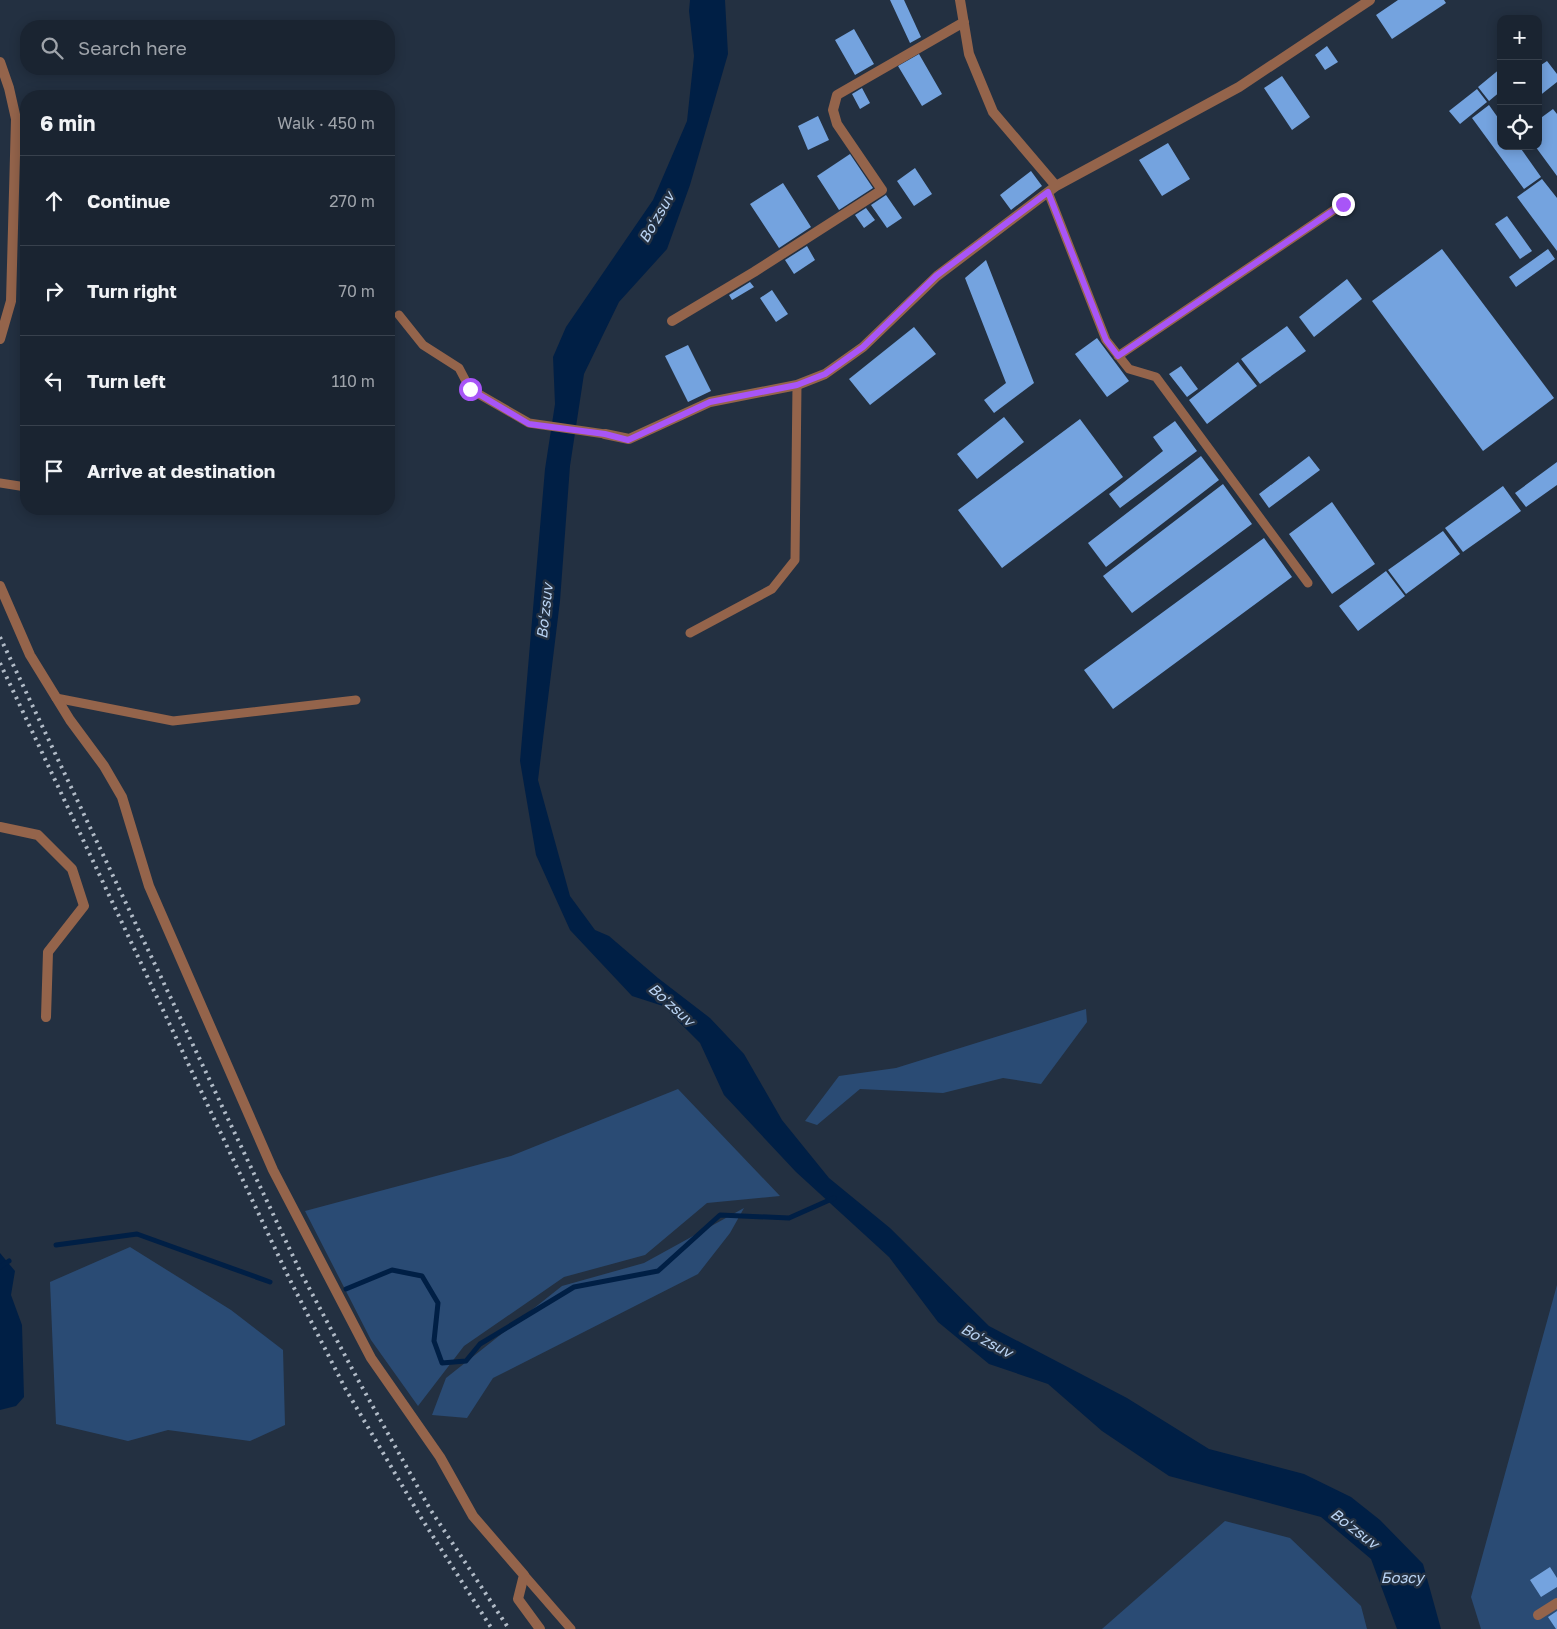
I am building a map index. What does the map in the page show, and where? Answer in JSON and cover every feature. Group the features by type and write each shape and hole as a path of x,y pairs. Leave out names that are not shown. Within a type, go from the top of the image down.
{"street":[{"path":"960,0 969,54 993,112 1052,189"},
{"path":"605,434 628,440 710,402 797,385 825,374 863,347 936,276 1052,189 1239,87 1370,0"},
{"path":"672,320 754,272 882,190 837,124 833,110 837,96 964,22"},
{"path":"0,62 9,88 16,119 11,301 0,339"},
{"path":"0,586 30,654 70,720 104,766 122,796 149,886 273,1170 371,1358 440,1457 473,1516 524,1575 518,1599 540,1629"},
{"path":"0,826 38,834 72,869 84,906 48,952 46,1017"},
{"path":"1538,1615 1557,1603"}],"lane":[{"path":"1052,189 1106,340 1129,369 1156,377 1308,583"},
{"path":"1118,356 1343,204"},
{"path":"399,314 423,345 459,368 470,389 529,424 605,434"},
{"path":"690,633 772,589 795,560 797,385"},
{"path":"0,483 20,486"},
{"path":"56,698 172,720 356,700"},
{"path":"524,1575 570,1629"}],"shaded area":[{"path":"1086,1009 1087,1022 1041,1084 1003,1078 943,1093 860,1089 817,1125 805,1121 839,1076 896,1068"},
{"path":"678,1089 780,1196 707,1203 645,1255 564,1277 464,1346 418,1406 371,1340 305,1211 511,1156"},
{"path":"744,1208 730,1233 698,1274 493,1378 467,1418 432,1415 446,1378 562,1286 644,1263"},
{"path":"130,1247 231,1310 283,1350 285,1425 250,1441 168,1430 128,1441 56,1424 50,1282"},
{"path":"1557,1285 1557,1629 1481,1629 1471,1597"},
{"path":"1225,1521 1290,1538 1361,1606 1367,1629 1102,1629"}],"water":[{"name":"Бозсу","path":"690,0 725,0 728,54 690,185 667,249 619,302 584,374 570,466 560,601 538,780 570,896 595,930 609,936 658,978 710,1018 744,1054 782,1120 829,1178 890,1228 989,1326 1127,1398 1209,1449 1304,1474 1351,1497 1380,1520 1423,1564 1441,1629 1397,1629 1371,1559 1321,1517 1169,1476 1102,1431 1048,1384 989,1364 938,1322 889,1257 796,1172 724,1095 700,1043 663,1006 632,996 570,930 536,855 520,761 545,469 555,404 553,357 566,327 653,200 687,121 694,56 689,11"},
{"path":"0,1253 15,1271 11,1295 22,1325 24,1397 16,1406 0,1410"}],"building":[{"path":"890,0 904,0 921,37 910,43"},
{"path":"1398,0 1444,0 1446,3 1392,39 1376,15"},
{"path":"854,29 874,64 855,75 835,40"},
{"path":"1327,46 1338,62 1325,70 1315,55"},
{"path":"919,54 942,94 922,106 898,66"},
{"path":"1547,61 1557,74 1557,82 1542,94 1542,64"},
{"path":"1497,71 1497,94 1489,101 1478,87"},
{"path":"1282,76 1310,117 1292,130 1264,88"},
{"path":"862,88 870,103 860,109 852,94"},
{"path":"1477,89 1487,102 1460,124 1449,111"},
{"path":"1489,105 1497,116 1497,150 1522,150 1541,177 1524,189 1472,118"},
{"path":"1553,109 1557,114 1557,176 1538,150 1542,150 1542,117"},
{"path":"818,116 829,140 808,150 798,126"},
{"path":"1168,143 1190,179 1162,196 1139,160"},
{"path":"850,154 873,188 839,210 817,176"},
{"path":"915,168 932,194 914,206 897,181"},
{"path":"1031,171 1042,186 1011,210 1000,195"},
{"path":"1542,179 1557,198 1557,251 1517,197"},
{"path":"783,183 811,227 779,248 750,204"},
{"path":"886,195 902,218 887,228 871,205"},
{"path":"866,208 875,220 864,228 855,215"},
{"path":"1507,216 1532,251 1520,259 1495,224"},
{"path":"807,246 815,260 794,274 785,260"},
{"path":"1442,249 1554,398 1483,451 1372,301"},
{"path":"1548,249 1555,259 1516,287 1509,277"},
{"path":"986,260 1034,383 994,413 984,400 1006,383 965,278"},
{"path":"1347,279 1362,299 1314,337 1299,317"},
{"path":"750,282 754,287 732,300 729,295"},
{"path":"772,290 788,314 776,322 760,298"},
{"path":"1287,326 1306,351 1260,384 1241,359"},
{"path":"914,327 936,354 870,405 849,379"},
{"path":"1097,338 1129,381 1107,397 1075,354"},
{"path":"688,345 711,391 688,402 665,356"},
{"path":"1238,362 1257,386 1207,424 1189,400"},
{"path":"1181,366 1198,389 1187,397 1169,374"},
{"path":"1004,417 1024,442 977,479 957,454"},
{"path":"1080,419 1123,477 1002,568 958,510"},
{"path":"1175,421 1197,451 1120,508 1109,494 1163,451 1153,437"},
{"path":"1201,456 1219,480 1106,567 1088,543"},
{"path":"1309,456 1320,470 1269,508 1259,494"},
{"path":"1557,462 1557,485 1526,507 1515,493"},
{"path":"1223,484 1252,524 1132,613 1103,576"},
{"path":"1503,486 1521,511 1463,552 1445,528"},
{"path":"1332,502 1375,564 1332,594 1289,534"},
{"path":"1443,531 1460,554 1406,594 1388,570"},
{"path":"1264,538 1292,577 1113,709 1084,670"},
{"path":"1386,571 1405,596 1358,631 1339,606"},
{"path":"1550,1567 1557,1578 1557,1587 1541,1597 1530,1580"},
{"path":"1557,1611 1557,1629 1556,1629 1548,1617"}],"waterway":[{"path":"346,1289 392,1270 422,1276 438,1303 434,1341 442,1363 466,1361 480,1344 574,1287 658,1271 720,1215 789,1218 834,1198"},
{"path":"56,1245 137,1234 270,1282"},
{"path":"0,1267 9,1261"}],"railway":[{"path":"0,637 300,1271 430,1509 509,1629"},
{"path":"0,663 287,1274 345,1388 420,1516 492,1629"}],"route":[{"path":"470,389 529,424 605,434 628,440 710,402 797,385 825,374 863,347 936,276 1048,192 1106,340 1118,356 1343,204"}],"water label":[{"name":"Boʻzsuv","path":"656,217"},
{"name":"Boʻzsuv","path":"544,611"},
{"name":"Boʻzsuv","path":"672,1004"},
{"name":"Boʻzsuv","path":"987,1340"},
{"name":"Boʻzsuv","path":"1355,1528"}]}
